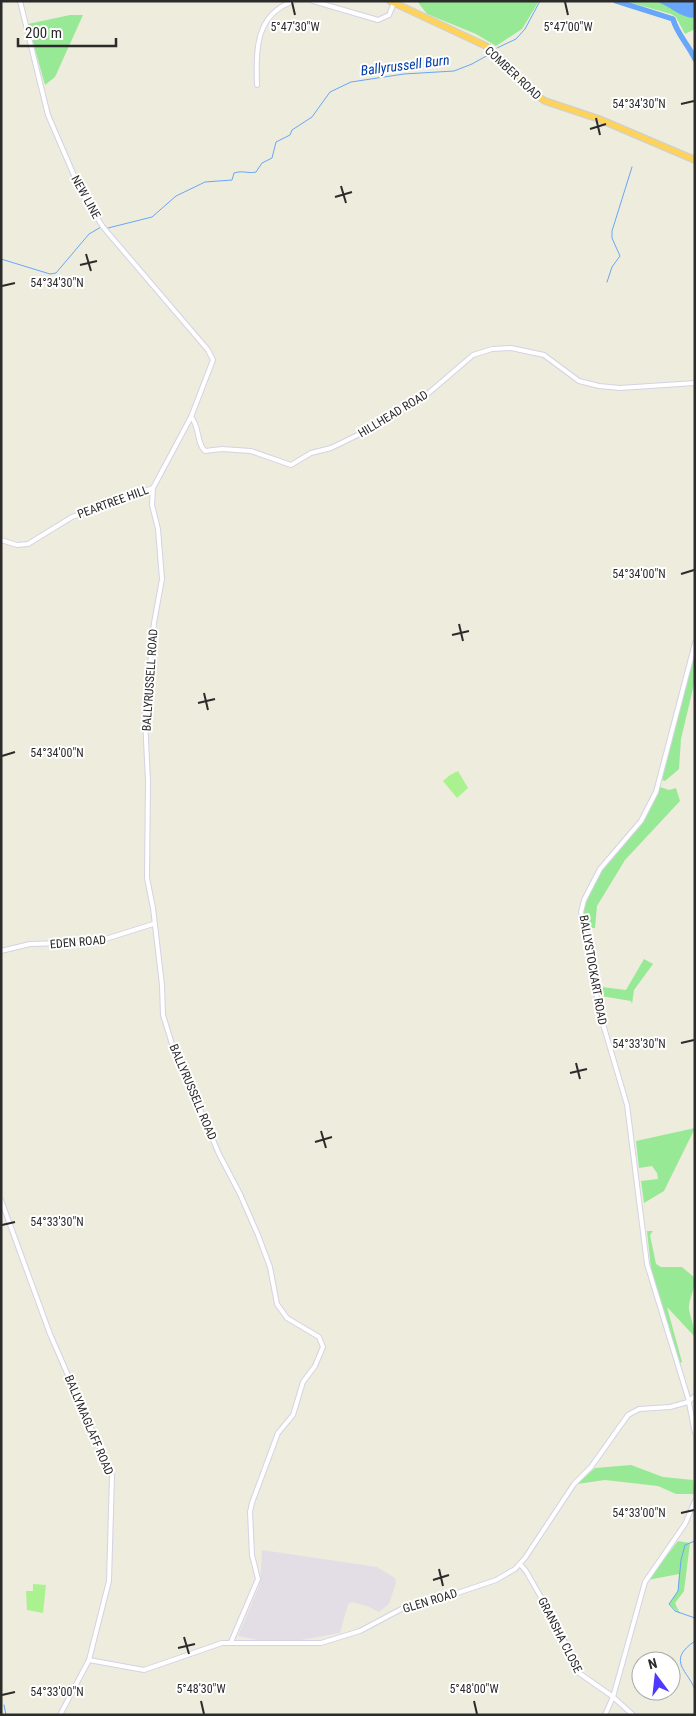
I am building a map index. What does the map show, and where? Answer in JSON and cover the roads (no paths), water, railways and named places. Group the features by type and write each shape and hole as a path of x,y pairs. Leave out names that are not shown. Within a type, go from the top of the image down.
{"highway":[{"name":"COMBER ROAD","path":"392,2 486,46 505,63 530,91 545,101 599,119 695,160"}],"street":[{"name":"NEW LINE","path":"20,1 48,115 78,186 103,227 208,350 213,360"},
{"path":"257,85 262,26 279,7 294,1"},
{"path":"314,1 378,20 389,15 392,2"},
{"name":"HILLHEAD ROAD","path":"190,417 195,422 202,447 205,451 222,449 251,451 291,465 311,453 331,448 366,431 394,412 424,396 473,354 492,349 511,348 544,356 579,381 599,386 620,388 695,383"},
{"name":"PEARTREE HILL","path":"1,540 17,545 28,544 77,514 152,488 190,417 213,360"},
{"name":"BALLYRUSSELL ROAD","path":"152,488 152,505 158,529 162,579 154,623 145,719 148,781 146,864 162,984 162,1015 172,1044 219,1154 240,1194 258,1235 270,1267 277,1304 287,1318 318,1337 323,1347 315,1366 304,1382 293,1415 278,1433 252,1502 250,1512 252,1555 258,1579 231,1642"},
{"name":"BALLYSTOCKART ROAD","path":"695,643 656,792 640,821 600,869 584,900 582,912 600,1014 627,1105 647,1264 688,1402 695,1433"},
{"name":"EDEN ROAD","path":"1,950 30,944 63,945 104,941 153,924"},
{"name":"BALLYMAGLAFF ROAD","path":"1,1200 43,1319 112,1476 110,1575 90,1660 60,1715"},
{"name":"GLEN ROAD","path":"90,1660 144,1670 206,1647 231,1642 282,1644 330,1642 360,1631 408,1606 434,1601 496,1580 520,1564 574,1484 591,1467 628,1415 639,1409 664,1408 688,1402 695,1396"},
{"path":"605,1715 614,1697 645,1582 685,1524 695,1501"},
{"name":"GRANSHA CLOSE","path":"520,1564 526,1571 558,1627 579,1673 614,1697 633,1715"}],"water":[{"path":"655,1 695,1 695,18 680,14"}],"waterway":[{"name":"Ballyrussell Burn","path":"497,48 516,39 525,29 540,1"},
{"path":"616,1 673,19 695,59"},
{"name":"Ballyrussell Burn","path":"108,228 152,217 176,196 205,182 232,180 234,173 237,172 256,172 262,163 272,158 276,142 290,135 292,130 312,117 330,92 351,82 404,74 454,71 490,54"},
{"path":"607,282 612,267 620,256 612,238 612,231 632,167"},
{"name":"Ballyrussell Burn","path":"1,259 50,274 56,273 89,234 101,227"},
{"path":"695,1541 685,1545 681,1560 678,1591 669,1604 675,1611 695,1618"},
{"path":"695,1641 686,1648 680,1660 695,1690"},
{"path":"4,1705 6,1715"}]}
